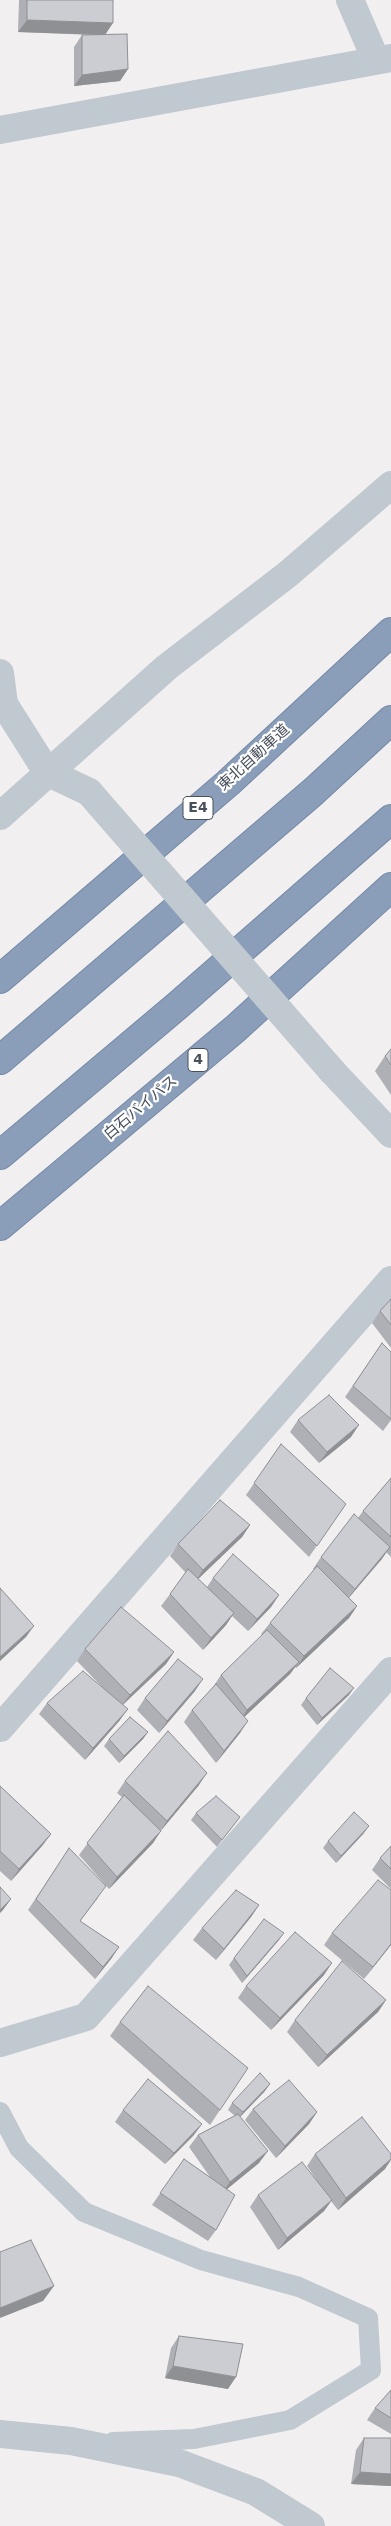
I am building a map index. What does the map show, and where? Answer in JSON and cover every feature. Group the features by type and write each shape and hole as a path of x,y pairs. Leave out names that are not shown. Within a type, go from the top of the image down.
{"highway":[{"name":"東北自動車道","path":"0,979 228,783 391,632"},
{"path":"0,1060 312,792 391,720"},
{"path":"0,1156 177,1006 391,820"},
{"name":"白石バイパス","path":"0,1226 235,1029 391,887"}],"street":[{"path":"0,130 384,59 350,0"},
{"path":"0,816 167,666 288,574 391,485"},
{"path":"0,673 4,704 47,772 89,792 332,1071 391,1134"},
{"path":"0,1728 391,1280"},
{"path":"0,2043 86,2017 391,1672"},
{"path":"0,2434 82,2444 179,2463 256,2492 312,2526"}],"lane":[{"path":"0,2112 19,2148 84,2212 201,2260 299,2287 368,2318 370,2370 290,2420 194,2439 82,2444"}],"building":[{"path":"27,0 113,0 113,23 27,20"},
{"path":"127,34 128,69 82,75 82,35"},
{"path":"391,1049 391,1065 385,1056"},
{"path":"391,1299 391,1325 380,1311"},
{"path":"382,1343 391,1352 391,1419 353,1386"},
{"path":"329,1395 359,1425 327,1452 298,1420"},
{"path":"281,1444 346,1504 317,1546 254,1483"},
{"path":"391,1478 391,1537 363,1511"},
{"path":"220,1500 250,1525 203,1570 178,1544"},
{"path":"354,1514 390,1547 355,1589 321,1557"},
{"path":"233,1554 279,1595 257,1619 213,1578"},
{"path":"317,1566 357,1606 304,1656 270,1623"},
{"path":"188,1569 234,1613 211,1638 170,1594"},
{"path":"0,1588 34,1626 0,1657"},
{"path":"121,1607 174,1652 130,1695 85,1649"},
{"path":"267,1630 299,1662 247,1710 221,1675"},
{"path":"178,1659 203,1679 167,1721 145,1698"},
{"path":"330,1668 354,1688 322,1718 306,1698"},
{"path":"83,1671 128,1709 93,1748 47,1703"},
{"path":"216,1684 248,1721 224,1751 192,1710"},
{"path":"130,1717 148,1732 124,1756 109,1739"},
{"path":"168,1731 207,1773 167,1821 125,1781"},
{"path":"0,1786 51,1834 19,1869 0,1851"},
{"path":"124,1795 161,1831 117,1877 87,1843"},
{"path":"216,1796 240,1817 222,1840 196,1813"},
{"path":"354,1812 369,1826 341,1856 328,1841"},
{"path":"391,1846 391,1869 380,1858"},
{"path":"69,1848 106,1886 80,1921 119,1947 103,1967 36,1899"},
{"path":"378,1880 391,1890 391,1944 373,1967 332,1933"},
{"path":"0,1887 11,1899 0,1910"},
{"path":"236,1890 259,1905 224,1949 202,1928"},
{"path":"264,1919 284,1933 247,1976 234,1958"},
{"path":"295,1932 332,1963 280,2018 246,1986"},
{"path":"342,1961 386,2000 327,2055 295,2020"},
{"path":"148,1986 248,2068 220,2110 120,2022"},
{"path":"260,2073 270,2084 243,2112 232,2103"},
{"path":"148,2079 202,2124 174,2153 123,2110"},
{"path":"289,2080 317,2112 285,2146 253,2109"},
{"path":"238,2114 268,2151 230,2182 198,2135"},
{"path":"362,2117 391,2154 391,2159 346,2198 315,2154"},
{"path":"184,2159 235,2195 216,2230 160,2193"},
{"path":"302,2162 332,2200 287,2238 258,2195"},
{"path":"31,2240 54,2286 0,2308 0,2252"},
{"path":"179,2336 243,2344 236,2377 173,2366"},
{"path":"391,2390 391,2418 375,2408"},
{"path":"364,2438 391,2438 391,2474 360,2472"}]}
